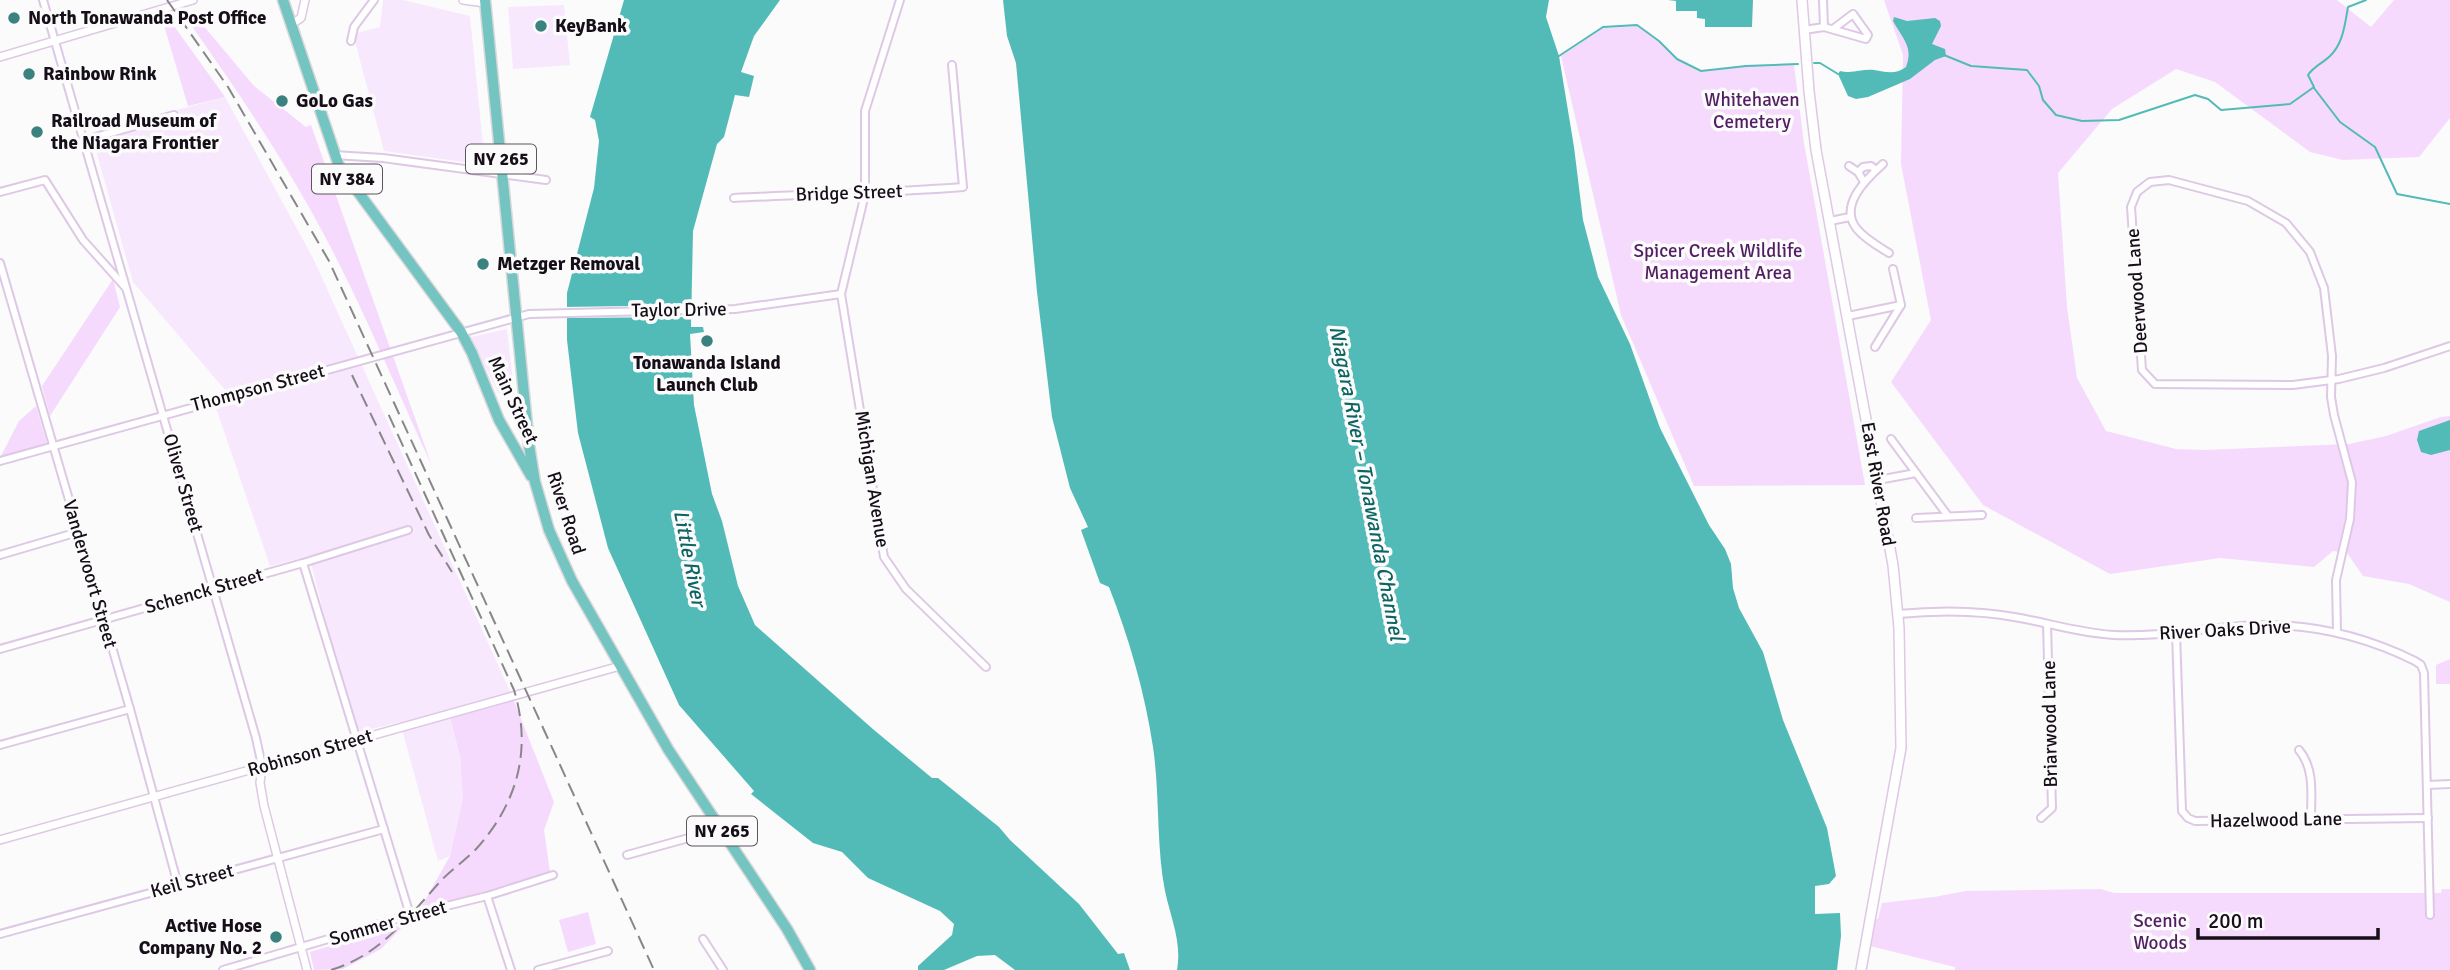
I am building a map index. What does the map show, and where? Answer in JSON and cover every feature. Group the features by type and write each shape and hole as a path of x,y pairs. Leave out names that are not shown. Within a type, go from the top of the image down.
{"main road":[{"name":"NY 384","path":"283,0 334,155 350,185 461,332"},
{"name":"East River Road","path":"1802,0 1813,131 1893,565 1898,614 1902,715 1900,757 1861,970"},
{"name":"River Road","path":"485,1 528,445 535,482 557,551 668,749 787,929 810,970"},
{"name":"Main Street","path":"461,332 499,420 535,482"}],"street":[{"name":"Oliver Street","path":"43,0 256,738 262,766 260,783 264,806 307,970"},
{"path":"0,57 193,0"},
{"path":"290,25 300,18 305,0"},
{"path":"351,41 354,27 374,0"},
{"path":"463,0 485,1"},
{"path":"841,294 865,194 864,111 900,0"},
{"path":"1823,0 1824,27"},
{"path":"1804,30 1824,27 1866,39 1868,35 1853,14 1833,29"},
{"name":"Bridge Street","path":"734,198 865,194 963,187 952,65"},
{"path":"85,141 174,115"},
{"path":"334,155 383,158 546,180"},
{"path":"1883,164 1864,182 1850,207 1850,217 1855,228 1889,253"},
{"path":"1849,166 1858,172 1864,182"},
{"path":"1858,172 1863,167 1871,166 1876,170"},
{"path":"0,192 45,180 83,240 126,288"},
{"name":"Deerwood Lane","path":"2332,380 2324,288 2310,252 2286,223 2248,201 2169,180 2150,182 2137,192 2131,207 2142,370 2155,384 2293,385 2332,380 2384,368 2450,346"},
{"path":"1830,221 1850,217"},
{"name":"Vandervoort Street","path":"0,263 130,709 178,885"},
{"path":"1875,347 1900,305 1893,269"},
{"name":"Taylor Drive","path":"516,317 556,312 700,311 753,307 841,294"},
{"name":"Michigan Avenue","path":"841,294 884,557 906,589 986,667"},
{"path":"1848,316 1900,305"},
{"name":"Thompson Street","path":"0,461 516,317"},
{"path":"2332,380 2334,415 2350,470 2353,494 2336,580 2337,632"},
{"path":"1891,439 1948,516"},
{"path":"1878,480 1916,473"},
{"path":"1916,518 1982,515"},
{"name":"Schenck Street","path":"0,649 303,563 408,530"},
{"path":"0,555 78,532"},
{"path":"303,563 410,915"},
{"name":"River Oaks Drive","path":"1898,614 1975,612 2114,635 2276,625 2311,627 2389,648 2415,661 2423,668 2430,915"},
{"name":"Briarwood Lane","path":"2041,818 2052,808 2047,624"},
{"name":"Hazelwood Lane","path":"2176,632 2182,811 2188,818 2195,821 2428,818"},
{"name":"Robinson Street","path":"0,840 620,666"},
{"path":"0,745 130,709"},
{"path":"2299,750 2306,759 2311,774 2311,819"},
{"path":"2427,785 2450,784"},
{"name":"Keil Street","path":"0,934 384,829"},
{"path":"627,855 721,830"},
{"name":"Sommer Street","path":"223,970 553,875"},
{"path":"487,896 510,970"},
{"path":"704,939 723,970"},
{"path":"538,970 608,951"}],"shaded area":[{"path":"383,0 403,0 470,16 485,165 384,151 353,34 380,27"},
{"path":"564,5 570,65 513,69 508,7"},
{"path":"225,97 313,258 510,691 448,710 460,756 463,798 450,856 438,861 400,722 355,733 309,556 270,566 216,408 237,404 133,282 91,133"},
{"path":"507,329 514,391 498,393 471,337"}],"green space":[{"path":"1884,0 2337,0 2371,27 2394,0 2450,0 2450,118 2419,157 2343,160 2310,152 2215,82 2176,69 2112,109 2058,173 2067,307 2077,378 2106,431 2176,449 2349,444 2386,436 2450,416 2450,602 2409,584 2363,576 2347,553 2333,551 2314,567 2220,558 2110,574 1983,505 1891,382 1931,320 1901,164 1903,55"},
{"path":"192,12 254,86 306,127 311,125 432,466 331,248 262,129 184,15"},
{"path":"162,19 169,19 225,97 188,106"},
{"name":"Spicer Creek Wildlife Management Area","path":"1637,26 1676,59 1700,72 1746,66 1794,65 1804,143 1865,485 1694,486 1621,315 1561,56 1603,28"},
{"path":"113,279 120,307 50,416 42,386"},
{"path":"36,406 47,443 1,456 19,421"},
{"path":"2450,659 2450,684 2436,684 2436,665"},
{"path":"510,691 554,802 544,830 550,872 419,911 450,856 463,798 460,756 448,710"},
{"name":"Scenic Woods","path":"2101,889 2114,893 2441,893 2442,889 2450,889 2450,970 1955,970 1955,967 1870,946 1875,919 1878,919 1882,903 1966,891"},
{"path":"588,912 596,944 568,952 559,920"},
{"path":"406,923 381,949 343,969 314,970 310,952"}],"water":[{"name":"Little River","path":"624,0 780,0 754,36 741,72 754,76 749,97 735,95 724,137 717,144 693,231 691,327 703,327 704,332 690,334 694,405 712,494 722,521 738,586 755,625 874,730 932,778 938,778 999,827 1079,904 1118,954 1124,953 1130,970 1015,970 995,955 977,956 944,970 918,970 918,966 952,935 954,924 940,911 868,878 842,852 813,843 751,794 754,791 679,705 608,548 578,433 567,340 567,293 594,188 599,141 595,120 590,117"},
{"name":"Niagara River – Tonawanda Channel","path":"1003,0 1549,0 1546,17 1559,56 1583,220 1598,277 1630,344 1660,428 1709,525 1725,549 1731,564 1733,588 1739,608 1763,652 1783,720 1827,828 1836,876 1829,884 1815,886 1815,914 1840,913 1841,936 1837,970 1177,970 1177,940 1162,874 1155,765 1146,706 1130,646 1109,587 1100,583 1081,530 1088,527 1070,488 1052,417 1037,292 1016,63 1007,36"},
{"path":"1668,0 1753,0 1752,27 1705,27 1705,19 1697,18 1697,11 1676,11 1676,1"},
{"path":"1894,17 1907,21 1935,18 1940,21 1941,26 1932,44 1945,49 1946,56 1935,60 1910,79 1868,97 1856,99 1848,96 1838,74 1840,71 1890,72 1906,67 1908,48 1893,21"},
{"path":"2450,420 2450,450 2431,455 2421,452 2417,440 2419,431"}],"pier":[{"path":"694,305 694,317 563,318 563,307"}],"waterway":[{"path":"1944,55 1971,66 2027,70 2039,86 2043,100 2056,115 2082,121 2119,120 2195,95 2208,99 2221,110 2290,104 2314,87 2308,75 2338,46 2348,7 2366,0"},
{"path":"1559,56 1603,27 1637,25 1677,59 1701,71 1798,64"},
{"path":"1814,63 1820,63 1838,74"},
{"path":"2314,88 2340,122 2375,147 2397,194 2450,204"}],"railway":[{"path":"167,0 228,87 329,261 654,970"},
{"path":"352,375 429,535 452,572"},
{"path":"331,970 348,964 377,946 415,910 442,879 477,848 503,812 518,774 521,754 522,733 514,690 387,411"}],"place":[{"name":"North Tonawanda Post Office","path":"14,18"},
{"name":"KeyBank","path":"541,26"},
{"name":"Rainbow Rink","path":"29,74"},
{"name":"GoLo Gas","path":"282,101"},
{"name":"Railroad Museum of the Niagara Frontier","path":"37,132"},
{"name":"Metzger Removal","path":"483,264"},
{"name":"Tonawanda Island Launch Club","path":"707,341"},
{"name":"Active Hose Company No. 2","path":"276,937"}],"park label":[{"name":"Whitehaven Cemetery","path":"1752,111"}]}
